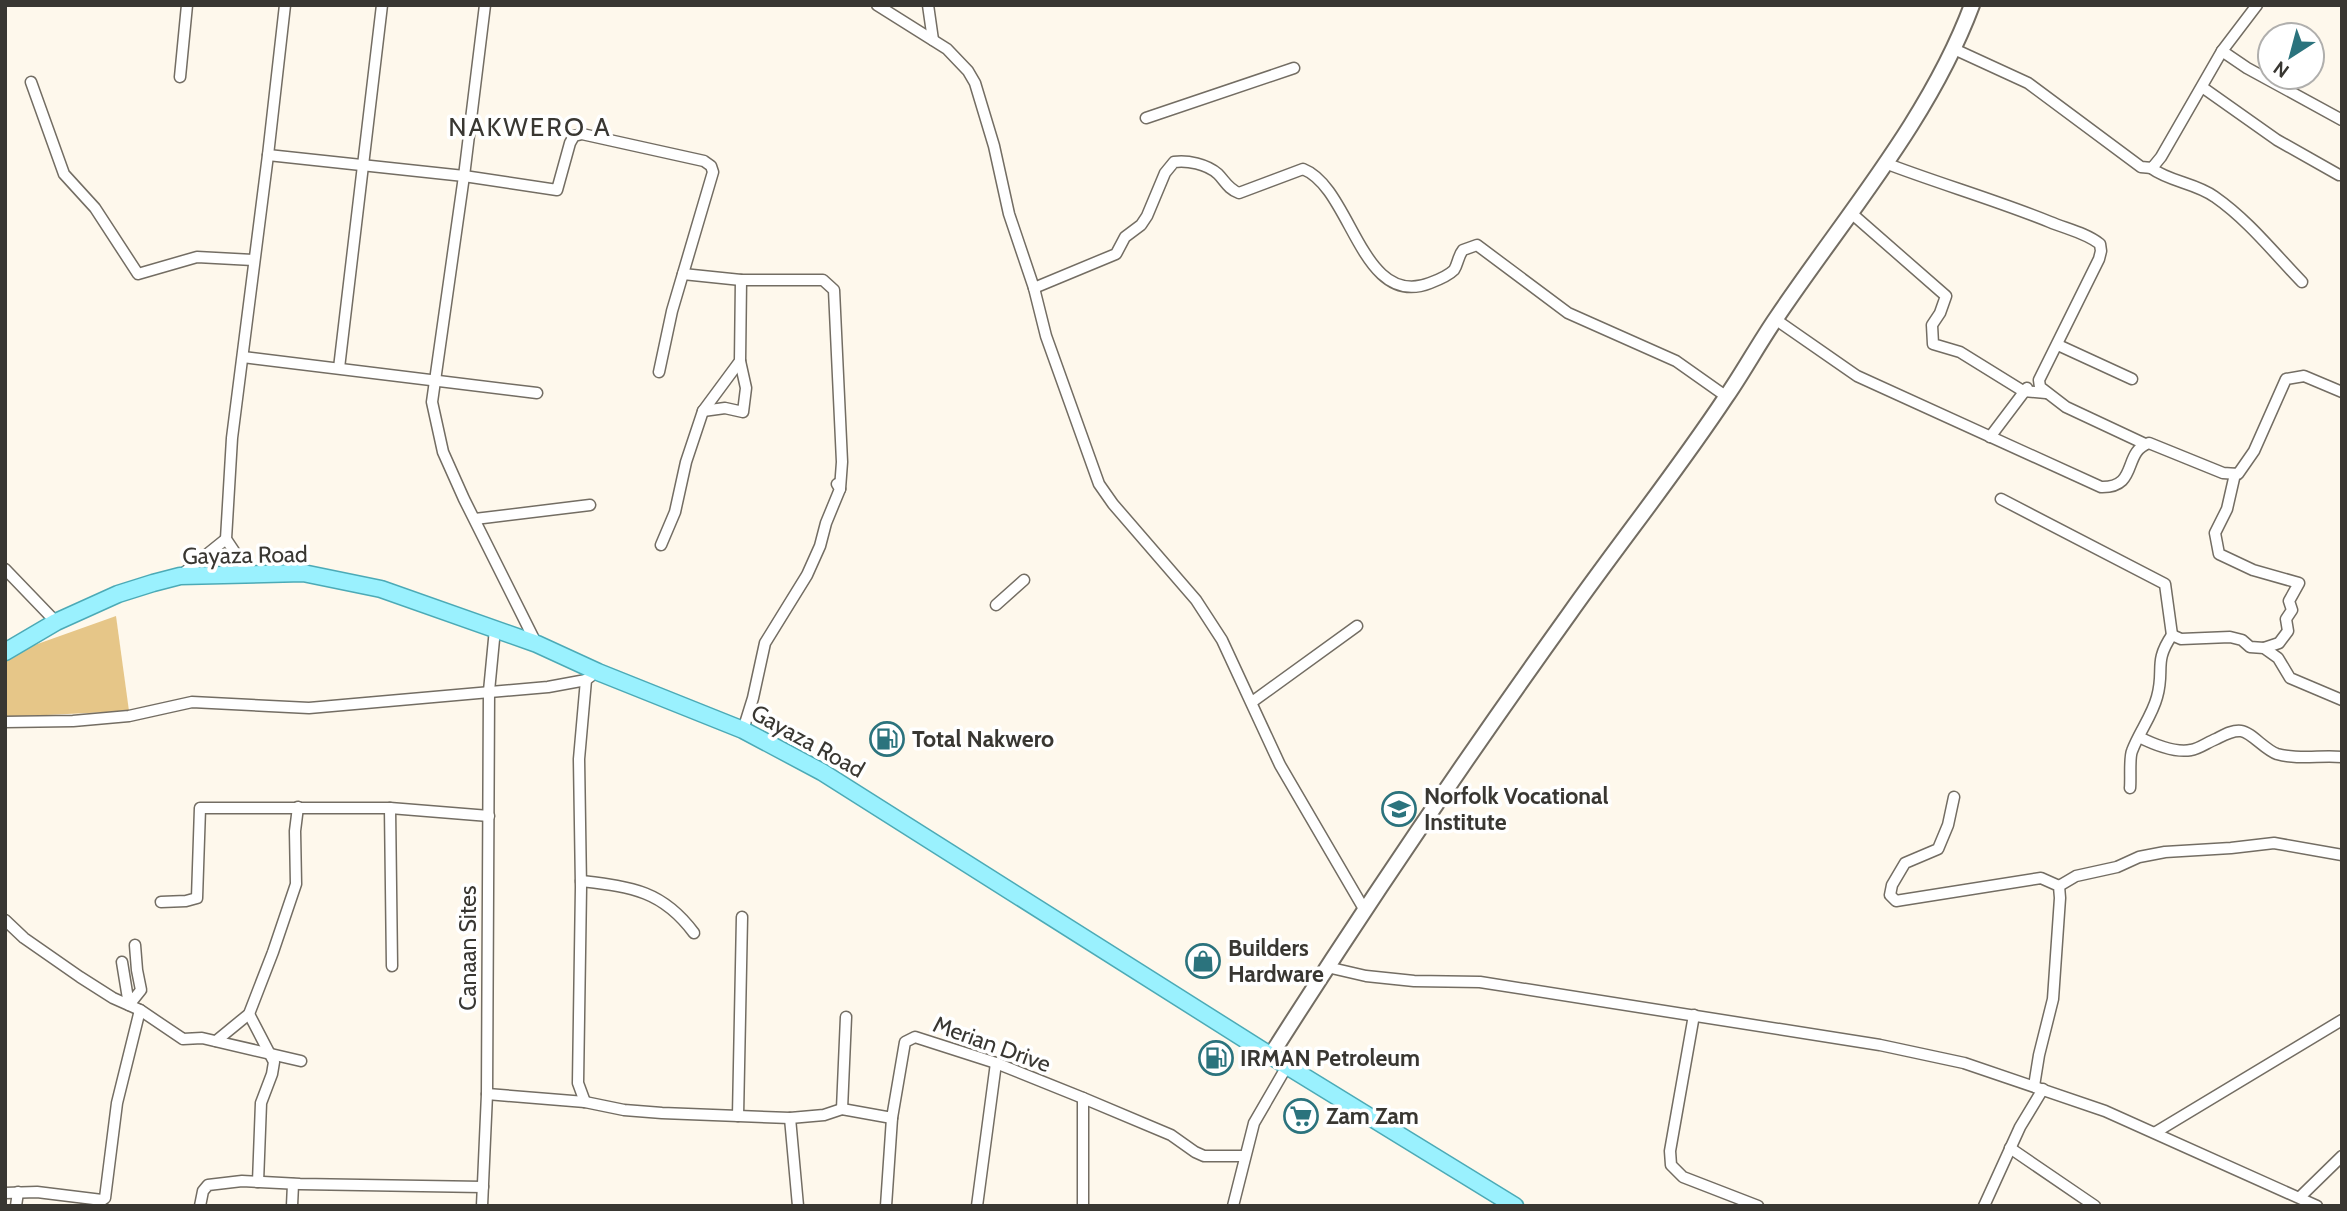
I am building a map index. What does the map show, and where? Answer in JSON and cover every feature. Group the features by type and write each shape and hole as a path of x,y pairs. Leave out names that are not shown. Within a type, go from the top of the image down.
{"main road":[{"name":"Gayaza Road","path":"5,652 56,622 118,594 180,576 303,573 381,590 537,644 592,676 743,730 822,772 1287,1066 1515,1206"}],"street":[{"path":"180,77 187,5"},
{"path":"250,575 226,540 232,438 285,5"},
{"path":"339,368 382,5"},
{"path":"485,5 432,402 443,452 537,644"},
{"path":"877,5 933,40 959,60 975,83 994,146 1009,214 1034,288 1046,336 1099,484 1202,609 1222,640 1280,765 1364,909"},
{"path":"928,5 933,40"},
{"path":"1271,1055 1364,909 1568,616 1727,397 1775,319 1885,163 1924,103 1954,49 1972,5"},
{"path":"2151,168 2161,157 2222,51 2257,5"},
{"path":"1954,49 2028,83 2141,167 2151,168 2162,176 2213,195 2241,218 2302,282"},
{"path":"2222,51 2247,68 2342,120"},
{"path":"1146,118 1294,68"},
{"path":"31,82 64,174 95,208 138,274 197,257 253,260"},
{"path":"2202,87 2277,140 2339,175"},
{"path":"268,155 464,176 557,190 570,143 574,136 582,134 705,161 713,172 671,311 659,372"},
{"path":"1034,288 1116,254 1125,237 1141,225 1147,216 1165,173 1174,162 1193,163 1214,171 1231,190 1238,193 1303,169 1314,174 1325,187 1374,265 1392,282 1408,287 1423,286 1435,281 1453,270 1463,250 1477,246 1568,313 1676,361 1727,397"},
{"path":"1885,163 2003,203 2078,232 2100,244 2099,259 2039,380 2023,391 1990,437"},
{"path":"1850,212 1946,296 1932,325 1933,344 1960,352 2023,391 2047,393"},
{"path":"682,274 741,280 823,281 834,290 842,462 838,486 820,546 807,575 765,643 743,730"},
{"path":"704,411 725,408 743,412 746,388 740,360 741,280"},
{"path":"1775,319 1857,376 2101,487 2113,487 2121,483 2135,456 2145,444"},
{"path":"2058,345 2132,379"},
{"path":"243,357 537,393"},
{"path":"661,545 675,512 686,462 704,411 740,360"},
{"path":"2039,380 2040,387 2066,407 2145,444 2157,446 2223,474 2242,471 2254,451 2286,379 2304,376 2342,392"},
{"path":"2172,635 2181,639 2231,637 2242,640 2250,647 2264,648 2279,643 2288,631 2286,619 2292,610 2289,601 2299,583 2253,570 2220,554 2215,533 2227,509 2235,474"},
{"path":"2001,499 2165,584 2172,635 2161,651 2157,700 2130,753 2130,788"},
{"path":"475,519 590,505"},
{"path":"180,576 226,540"},
{"path":"5,569 56,622"},
{"path":"996,605 1024,580"},
{"path":"1252,702 1357,626"},
{"name":"Canaan Sites","path":"482,1206 487,1094 489,691 495,629"},
{"path":"2264,648 2278,658 2290,678 2342,700"},
{"path":"5,722 74,721 129,716 192,702 309,708 548,687 592,676 579,759 578,1083 585,1102"},
{"path":"2139,737 2151,743 2191,750 2231,732 2240,731 2246,732 2261,746 2277,754 2304,758 2342,757"},
{"path":"1954,797 1943,842 1932,854 1905,863 1890,891 1892,898 1902,900 2041,878 2059,886"},
{"path":"216,1041 249,1014 296,884 295,831 299,807"},
{"path":"161,902 197,898 200,808 390,808 489,816"},
{"path":"390,808 392,966"},
{"path":"2059,886 2076,876 2165,852 2274,843 2342,855"},
{"path":"580,881 614,885 650,894 679,913 694,933"},
{"path":"1984,1206 2038,1087 2039,1055 2053,999 2059,886"},
{"path":"738,1116 742,917"},
{"path":"5,920 24,938 113,998 140,1010 183,1039 200,1038 301,1061"},
{"path":"129,1005 141,990 135,945"},
{"path":"122,962 129,1005"},
{"path":"1326,967 1366,976 1414,981 1480,982 1880,1045 1964,1063 2038,1087 2156,1132 2317,1205"},
{"path":"5,1192 102,1200 105,1198 117,1103 140,1010"},
{"path":"249,1014 274,1062 261,1103 258,1182"},
{"path":"1694,1015 1670,1151 1671,1165 1683,1177 1758,1206"},
{"path":"842,1109 846,1017"},
{"path":"2156,1132 2342,1020"},
{"name":"Merian Drive","path":"892,1118 905,1042 915,1037 996,1063 1083,1098 1171,1135 1204,1156 1245,1156"},
{"path":"977,1206 996,1063"},
{"path":"1233,1206 1254,1123 1287,1066"},
{"path":"487,1094 585,1102 624,1110 790,1118 824,1115 842,1109 892,1118 886,1206"},
{"path":"1083,1098 1083,1206"},
{"path":"790,1118 798,1206"},
{"path":"2010,1148 2095,1206"},
{"path":"2300,1197 2339,1160"},
{"path":"200,1206 203,1191 208,1185 242,1181 483,1187"},
{"path":"292,1206 293,1184"},
{"path":"16,1206 18,1192"}],"shaded area":[{"path":"116,616 129,711 5,717 5,662 15,652"}],"place":[{"name":"Total Nakwero","path":"887,739"},
{"name":"Norfolk Vocational Institute","path":"1399,809"},
{"name":"Builders Hardware","path":"1203,961"},
{"name":"IRMAN Petroleum","path":"1216,1058"},
{"name":"Zam Zam","path":"1301,1116"}],"district":[{"name":"NAKWERO A","path":"530,127"}]}
